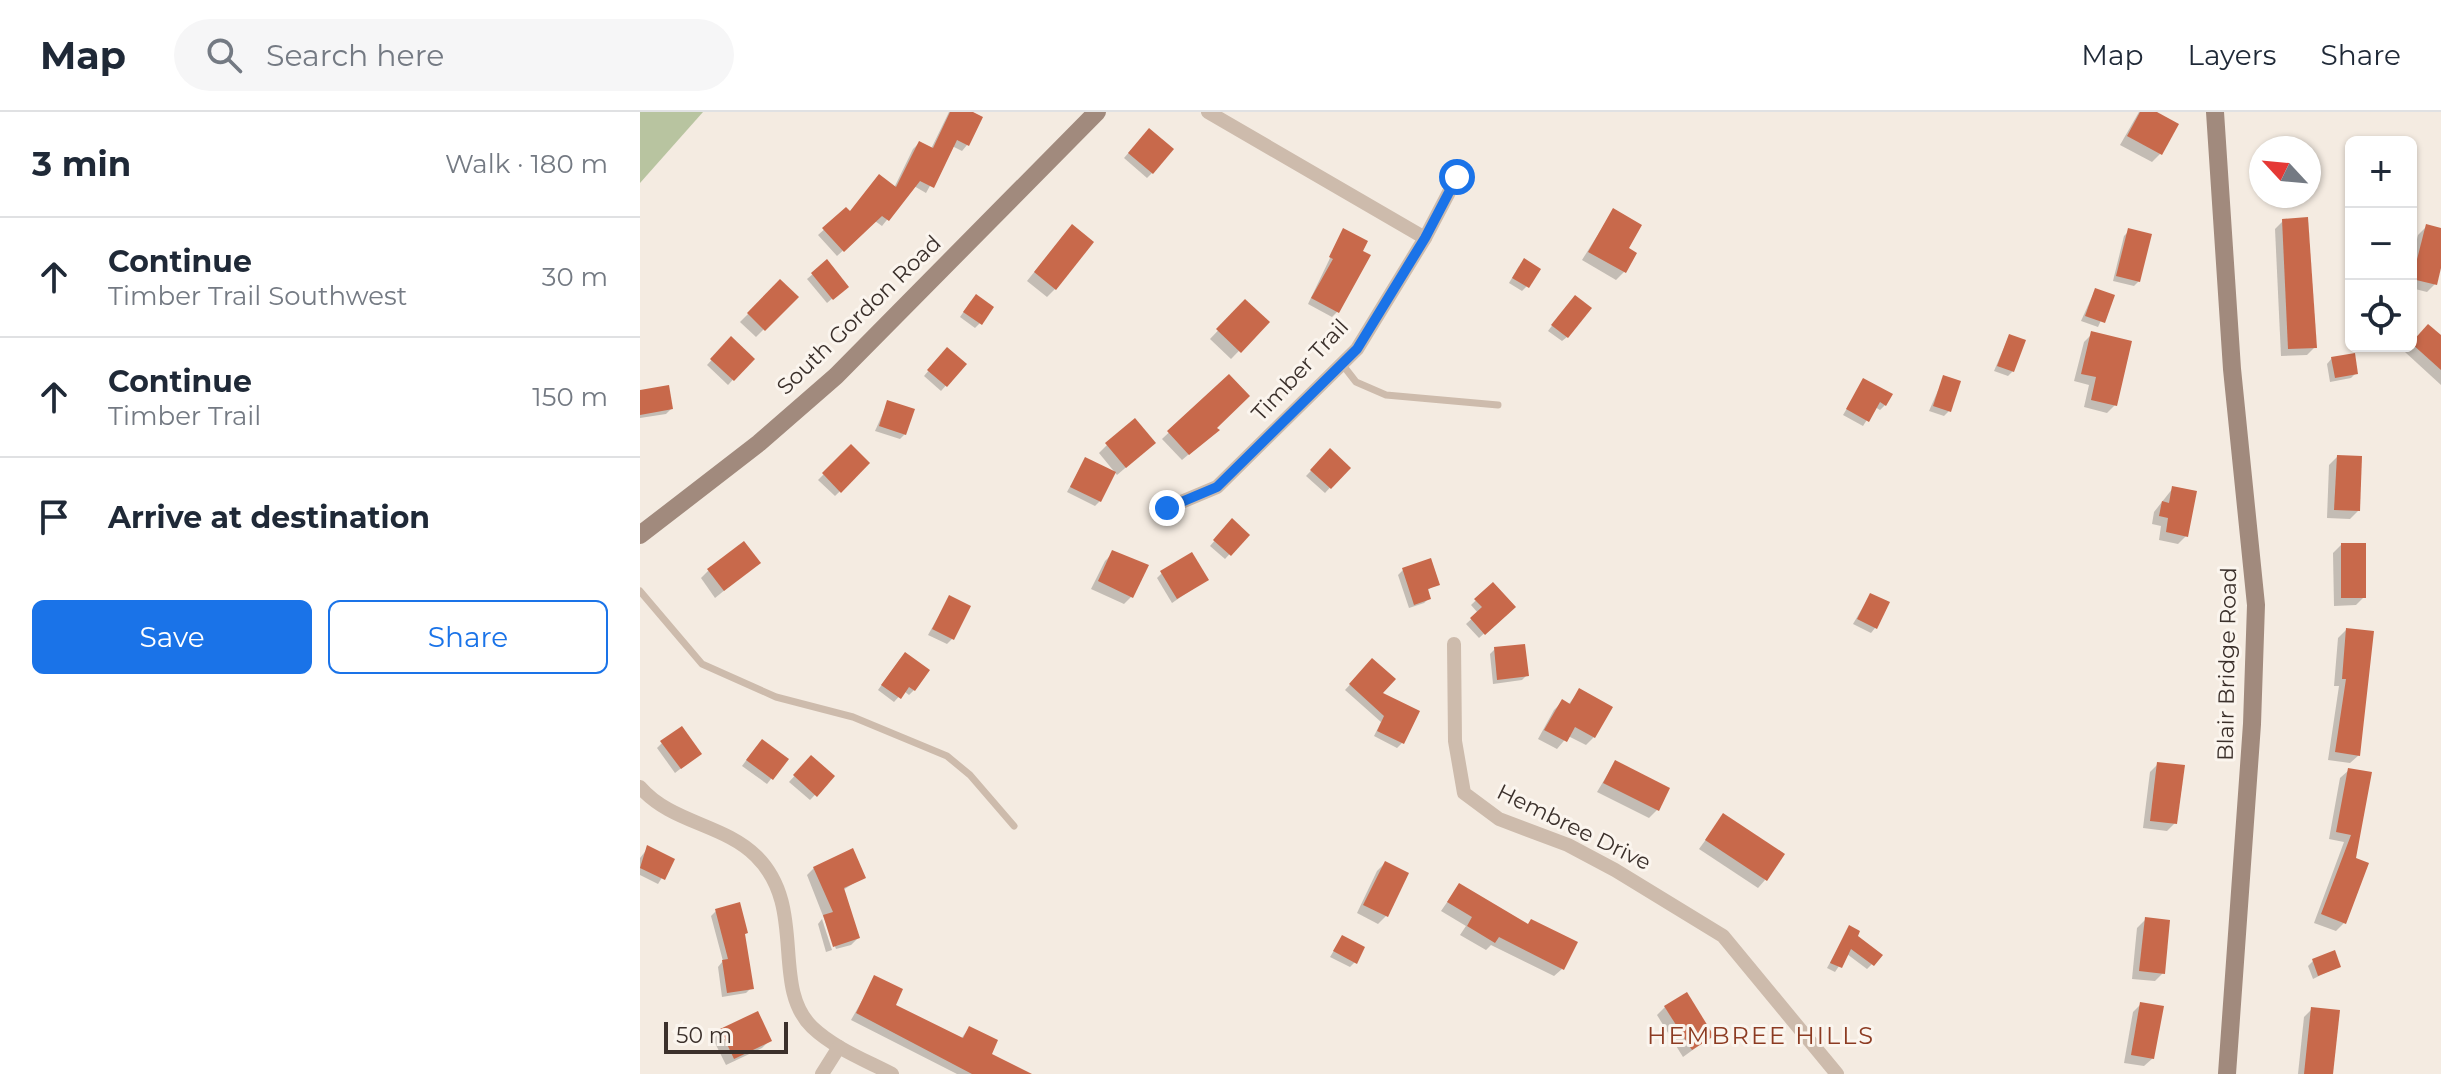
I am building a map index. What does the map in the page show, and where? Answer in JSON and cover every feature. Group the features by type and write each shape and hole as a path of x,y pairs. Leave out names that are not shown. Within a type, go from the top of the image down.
{"street":[{"name":"South Gordon Road","path":"640,535 759,443 836,376 1097,112"},
{"path":"1208,112 1425,238"},
{"name":"Blair Bridge Road","path":"2215,112 2232,369 2256,605 2251,740 2227,1074"},
{"name":"Timber Trail","path":"1167,508 1217,487 1357,349 1425,238 1457,177"},
{"name":"Hembree Drive","path":"1454,644 1455,741 1464,793 1499,819 1568,845 1723,936 1837,1074"},
{"path":"640,787 665,809 738,842 771,874 781,892 793,986 811,1026 839,1047 892,1074"},
{"path":"822,1074 839,1047"}],"lane":[{"path":"1342,364 1356,382 1386,395 1498,405"},
{"path":"640,591 702,664 776,697 853,717 947,756 970,775 1014,826"}],"green space":[{"path":"640,112 703,112 640,183"}],"building":[{"path":"950,112 973,112 983,117 969,146 957,140 934,188 920,181 889,221 882,216 844,252 822,228 846,207 850,211 879,174 896,187 919,141 933,148"},
{"path":"2140,112 2157,112 2179,124 2162,155 2127,136"},
{"path":"1149,128 1174,149 1153,174 1128,153"},
{"path":"1613,208 1642,225 1629,248 1637,253 1626,273 1588,252"},
{"path":"2308,217 2317,348 2288,349 2282,219"},
{"path":"1072,224 1094,242 1056,290 1034,272"},
{"path":"2426,224 2441,228 2441,268 2437,285 2417,280 2417,259"},
{"path":"1343,228 1368,241 1363,251 1371,255 1339,313 1311,298 1333,259 1329,257"},
{"path":"2128,228 2152,234 2140,282 2116,276"},
{"path":"1524,258 1541,269 1529,288 1512,278"},
{"path":"827,259 849,287 833,300 811,273"},
{"path":"780,279 799,297 765,331 747,313"},
{"path":"2095,288 2115,295 2105,323 2085,316"},
{"path":"976,294 994,307 982,325 963,312"},
{"path":"1575,295 1592,308 1568,338 1551,325"},
{"path":"1245,299 1270,322 1241,353 1216,329"},
{"path":"2428,324 2441,335 2441,370 2417,348 2417,336"},
{"path":"2091,331 2132,341 2117,406 2091,400 2096,377 2081,374"},
{"path":"2009,334 2026,340 2014,372 1997,366"},
{"path":"731,336 755,359 734,381 710,359"},
{"path":"947,347 967,364 947,387 927,370"},
{"path":"2355,353 2358,374 2335,378 2331,357"},
{"path":"1229,374 1250,396 1217,428 1220,430 1189,455 1167,431"},
{"path":"1943,375 1961,381 1951,412 1933,406"},
{"path":"1863,378 1893,394 1886,406 1880,402 1869,422 1846,409"},
{"path":"669,385 673,409 640,415 640,390"},
{"path":"887,400 915,409 906,435 879,426"},
{"path":"1135,418 1156,443 1126,468 1105,443"},
{"path":"851,444 870,463 841,493 822,473"},
{"path":"1330,448 1351,468 1331,489 1310,470"},
{"path":"2337,455 2362,456 2360,511 2334,510"},
{"path":"1085,457 1116,472 1101,502 1070,487"},
{"path":"2172,486 2197,491 2188,537 2166,532 2168,518 2159,516 2162,501 2169,503"},
{"path":"1232,518 1250,535 1231,556 1213,540"},
{"path":"744,541 761,563 724,591 707,569"},
{"path":"2341,543 2366,543 2366,598 2341,598"},
{"path":"1112,550 1149,565 1133,598 1098,581"},
{"path":"1192,552 1209,580 1177,599 1160,571"},
{"path":"1431,558 1440,585 1428,589 1431,599 1414,605 1402,568"},
{"path":"1493,582 1516,607 1485,635 1470,618 1482,607 1474,599"},
{"path":"1870,593 1890,602 1877,629 1857,619"},
{"path":"949,595 971,606 954,640 932,629"},
{"path":"2346,628 2374,631 2360,756 2335,752 2346,679 2342,679"},
{"path":"1525,644 1529,676 1497,680 1494,647"},
{"path":"905,652 930,670 915,691 909,687 901,699 881,685"},
{"path":"1372,658 1396,679 1383,693 1420,711 1404,744 1377,731 1384,716 1349,684"},
{"path":"1579,688 1613,707 1595,738 1575,727 1567,742 1544,730 1562,699 1570,704"},
{"path":"682,726 702,754 681,769 660,741"},
{"path":"762,739 789,759 773,780 746,760"},
{"path":"811,755 835,776 817,797 793,775"},
{"path":"1615,760 1670,788 1659,811 1603,783"},
{"path":"2157,762 2185,765 2177,824 2150,821"},
{"path":"2348,768 2372,772 2356,858 2369,863 2346,924 2321,914 2351,835 2336,832"},
{"path":"1723,813 1785,854 1767,881 1705,840"},
{"path":"647,845 675,859 665,880 640,868"},
{"path":"853,848 866,878 844,888 860,938 833,947 823,915 833,912 813,867"},
{"path":"1385,861 1409,873 1388,917 1363,905"},
{"path":"1459,883 1528,924 1531,919 1578,942 1564,970 1499,937 1495,943 1467,926 1472,917 1447,902"},
{"path":"740,902 748,933 745,934 754,989 727,993 722,960 728,959 715,909"},
{"path":"2145,917 2170,920 2165,974 2139,971"},
{"path":"1849,925 1860,931 1858,936 1883,955 1874,966 1851,949 1842,968 1830,963"},
{"path":"1342,935 1365,947 1357,964 1333,951"},
{"path":"2335,950 2341,967 2318,976 2312,959"},
{"path":"874,975 903,989 896,1005 963,1038 969,1026 998,1040 992,1054 1032,1074 972,1074 856,1013"},
{"path":"1687,992 1714,1036 1692,1050 1664,1006"},
{"path":"2140,1002 2164,1006 2154,1059 2131,1055"},
{"path":"2311,1007 2340,1010 2333,1074 2304,1074"},
{"path":"758,1011 772,1041 734,1059 720,1029"}],"district":[{"name":"HEMBREE HILLS","path":"1761,1035"}],"route":[{"path":"1167,508 1217,487 1357,349 1425,238 1457,177"}]}
